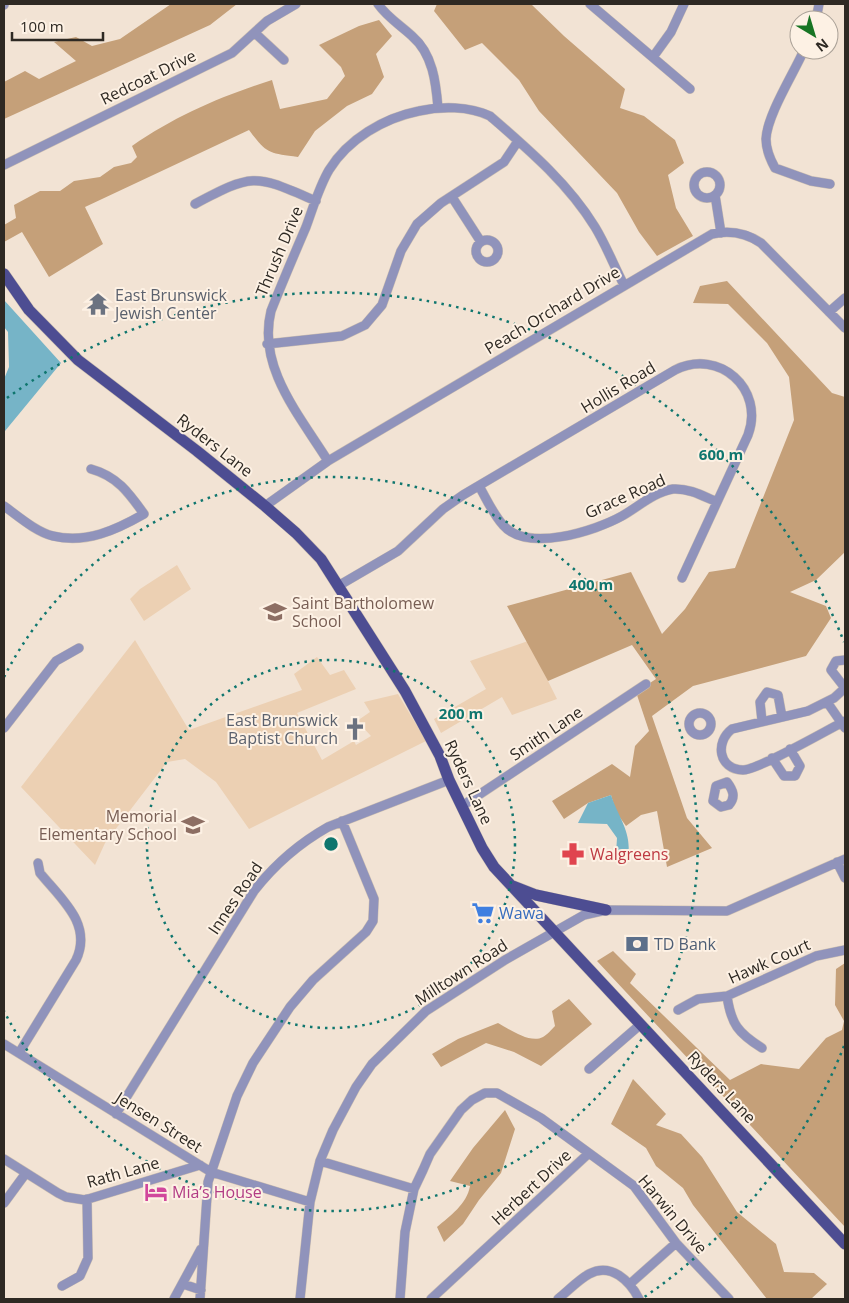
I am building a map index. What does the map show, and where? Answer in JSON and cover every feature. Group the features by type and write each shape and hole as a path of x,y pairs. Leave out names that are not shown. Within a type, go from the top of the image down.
{"main road":[{"name":"Ryders Lane","path":"4,274 29,310 78,360 197,451 265,506 296,533 321,559 405,692 440,756 449,780 482,848 494,866 845,1244"},
{"path":"511,885 536,895 606,910"}],"street":[{"name":"Redcoat Drive","path":"4,165 232,53 266,21 296,4"},
{"path":"378,4 391,19 418,41 425,52 436,83 438,108"},
{"path":"590,4 690,89"},
{"path":"653,57 671,32 684,4"},
{"path":"255,33 284,60"},
{"path":"799,60 772,117 766,138 768,155 775,168 811,182 830,184"},
{"name":"Thrush Drive","path":"328,461 275,373 267,344 271,311 329,171 358,139 396,117 438,108 454,108 483,113 518,141 557,179 584,211 595,227 624,285"},
{"path":"267,344 342,336 366,325 382,305 411,232 432,209 504,162 518,141"},
{"path":"195,204 234,184 251,180 269,182 316,201"},
{"path":"715,195 721,233"},
{"path":"452,197 481,242"},
{"name":"Peach Orchard Drive","path":"265,506 328,461 702,239 721,233 741,233 761,243 845,328"},
{"path":"829,312 845,298"},
{"name":"Hollis Road","path":"338,586 398,551 443,510 479,486 675,370 690,364 706,364 721,368 735,376 748,393 752,409 748,435 682,578"},
{"path":"4,506 52,536 85,538 118,529 144,514 125,488 105,473 91,469"},
{"name":"Grace Road","path":"479,486 503,526 527,537 549,538 575,534 621,517 669,490 691,491 717,502"},
{"path":"5,724 56,662 79,648"},
{"path":"828,702 844,724 752,768 736,768 722,756 720,749 724,735 739,725 808,712 828,702 845,688 831,670 836,661 845,660"},
{"name":"Smith Lane","path":"462,806 646,684"},
{"path":"762,721 760,702 765,693 771,692 778,695 782,717"},
{"path":"711,727 724,735"},
{"path":"772,758 782,774 788,777 795,776 798,774 800,766 790,749"},
{"path":"727,782 736,768"},
{"name":"Innes Road","path":"116,1114 265,876 294,848 311,837 342,821 449,780"},
{"path":"183,1284 200,1294 208,1182 237,1096 269,1037 313,980 366,932 373,921 374,899 342,821"},
{"path":"841,861 845,878"},
{"name":"Milltown Road","path":"300,1299 310,1202 320,1161 343,1108 356,1087 385,1049 411,1024 444,998 584,915 606,910 727,911 841,861"},
{"path":"19,1053 76,960 82,944 79,923 40,873 38,863"},
{"name":"Hawk Court","path":"678,1010 698,999 728,996 816,956 845,950"},
{"path":"728,996 730,1019 745,1038 762,1048"},
{"path":"589,1069 641,1024"},
{"name":"Jensen Street","path":"4,1044 211,1172 310,1202"},
{"name":"Herbert Drive","path":"400,1299 405,1232 414,1189 430,1154 461,1110 472,1100 485,1093 498,1093 521,1105 588,1154 431,1299"},
{"name":"Harwin Drive","path":"588,1154 634,1186 676,1243 729,1299"},
{"name":"Rath Lane","path":"4,1160 66,1197 87,1199 200,1165"},
{"path":"320,1161 414,1189"},
{"path":"4,1204 26,1173"},
{"path":"62,1286 80,1276 88,1258 87,1199"},
{"path":"631,1283 676,1243"},
{"path":"174,1299 204,1245"},
{"path":"558,1299 588,1274 598,1271 613,1273 631,1283 639,1299"}],"shaded area":[{"path":"171,4 237,4 210,25 4,119 4,82 25,71 39,79 76,61 54,42 76,37 92,46 120,39"},
{"path":"437,4 531,4 564,36 625,89 620,108 644,116 675,140 684,163 668,175 676,208 693,236 657,256 639,232 617,193 539,111 519,80 482,43 465,50 434,11"},
{"path":"379,20 392,36 376,54 384,77 372,94 347,106 315,131 298,157 269,151 260,144 249,130 85,207 103,244 49,277 22,232 4,242 4,225 16,218 14,205 40,191 60,191 74,181 100,177 114,167 131,163 137,157 132,146 199,108 272,80 280,109 327,99 345,76 341,67 319,45 359,26"},
{"path":"727,281 832,393 845,397 845,552 816,580 790,592 826,606 831,618 806,656 693,686 652,716 687,818 712,848 667,867 657,811 641,815 626,826 616,812 611,795 588,803 564,819 552,801 612,764 630,777 635,746 649,731 636,692 656,679 632,645 548,681 507,606 631,572 662,634 685,609 709,572 735,568 794,420 789,377 767,343 728,304 693,303 700,286"},
{"path":"177,565 191,589 144,621 130,599 140,589"},
{"path":"135,640 189,730 302,690 294,674 317,657 330,675 344,670 356,689 297,713 322,760 354,741 356,745 371,736 357,721 370,712 364,702 398,694 426,741 249,829 216,782 185,759 167,762 105,843 95,865 21,787"},
{"path":"528,641 557,699 512,715 502,697 441,733 434,719 486,689 470,661"},
{"path":"613,951 636,974 630,983 730,1080 761,1064 799,1069 826,1038 842,1030 844,1021 835,1005 836,969 845,963 845,1227 597,961"},
{"path":"569,999 592,1024 541,1066 514,1052 486,1043 441,1067 432,1054 458,1039 498,1023 532,1039 543,1037 555,1026 552,1011"},
{"path":"633,1079 666,1114 656,1125 681,1134 702,1157 737,1212 776,1244 784,1272 814,1273 827,1284 811,1299 767,1299 693,1205 683,1188 656,1166 646,1148 611,1124"},
{"path":"505,1110 515,1129 501,1173 479,1200 463,1224 444,1242 437,1227 462,1204 470,1186 450,1181 473,1148"}],"water":[{"path":"4,300 61,363 5,431 4,379 9,367 8,332 4,327"},
{"path":"611,795 628,839 628,856 616,854 617,838 607,824 578,823 588,803"}],"place":[{"name":"East Brunswick Jewish Center","path":"98,304"},
{"name":"Saint Bartholomew School","path":"275,612"},
{"name":"East Brunswick Baptist Church","path":"355,729"},
{"name":"Memorial Elementary School","path":"193,825"},
{"name":"Walgreens","path":"573,854"},
{"name":"Wawa","path":"483,913"},
{"name":"TD Bank","path":"637,944"},
{"name":"Mia’s House","path":"156,1192"}]}
